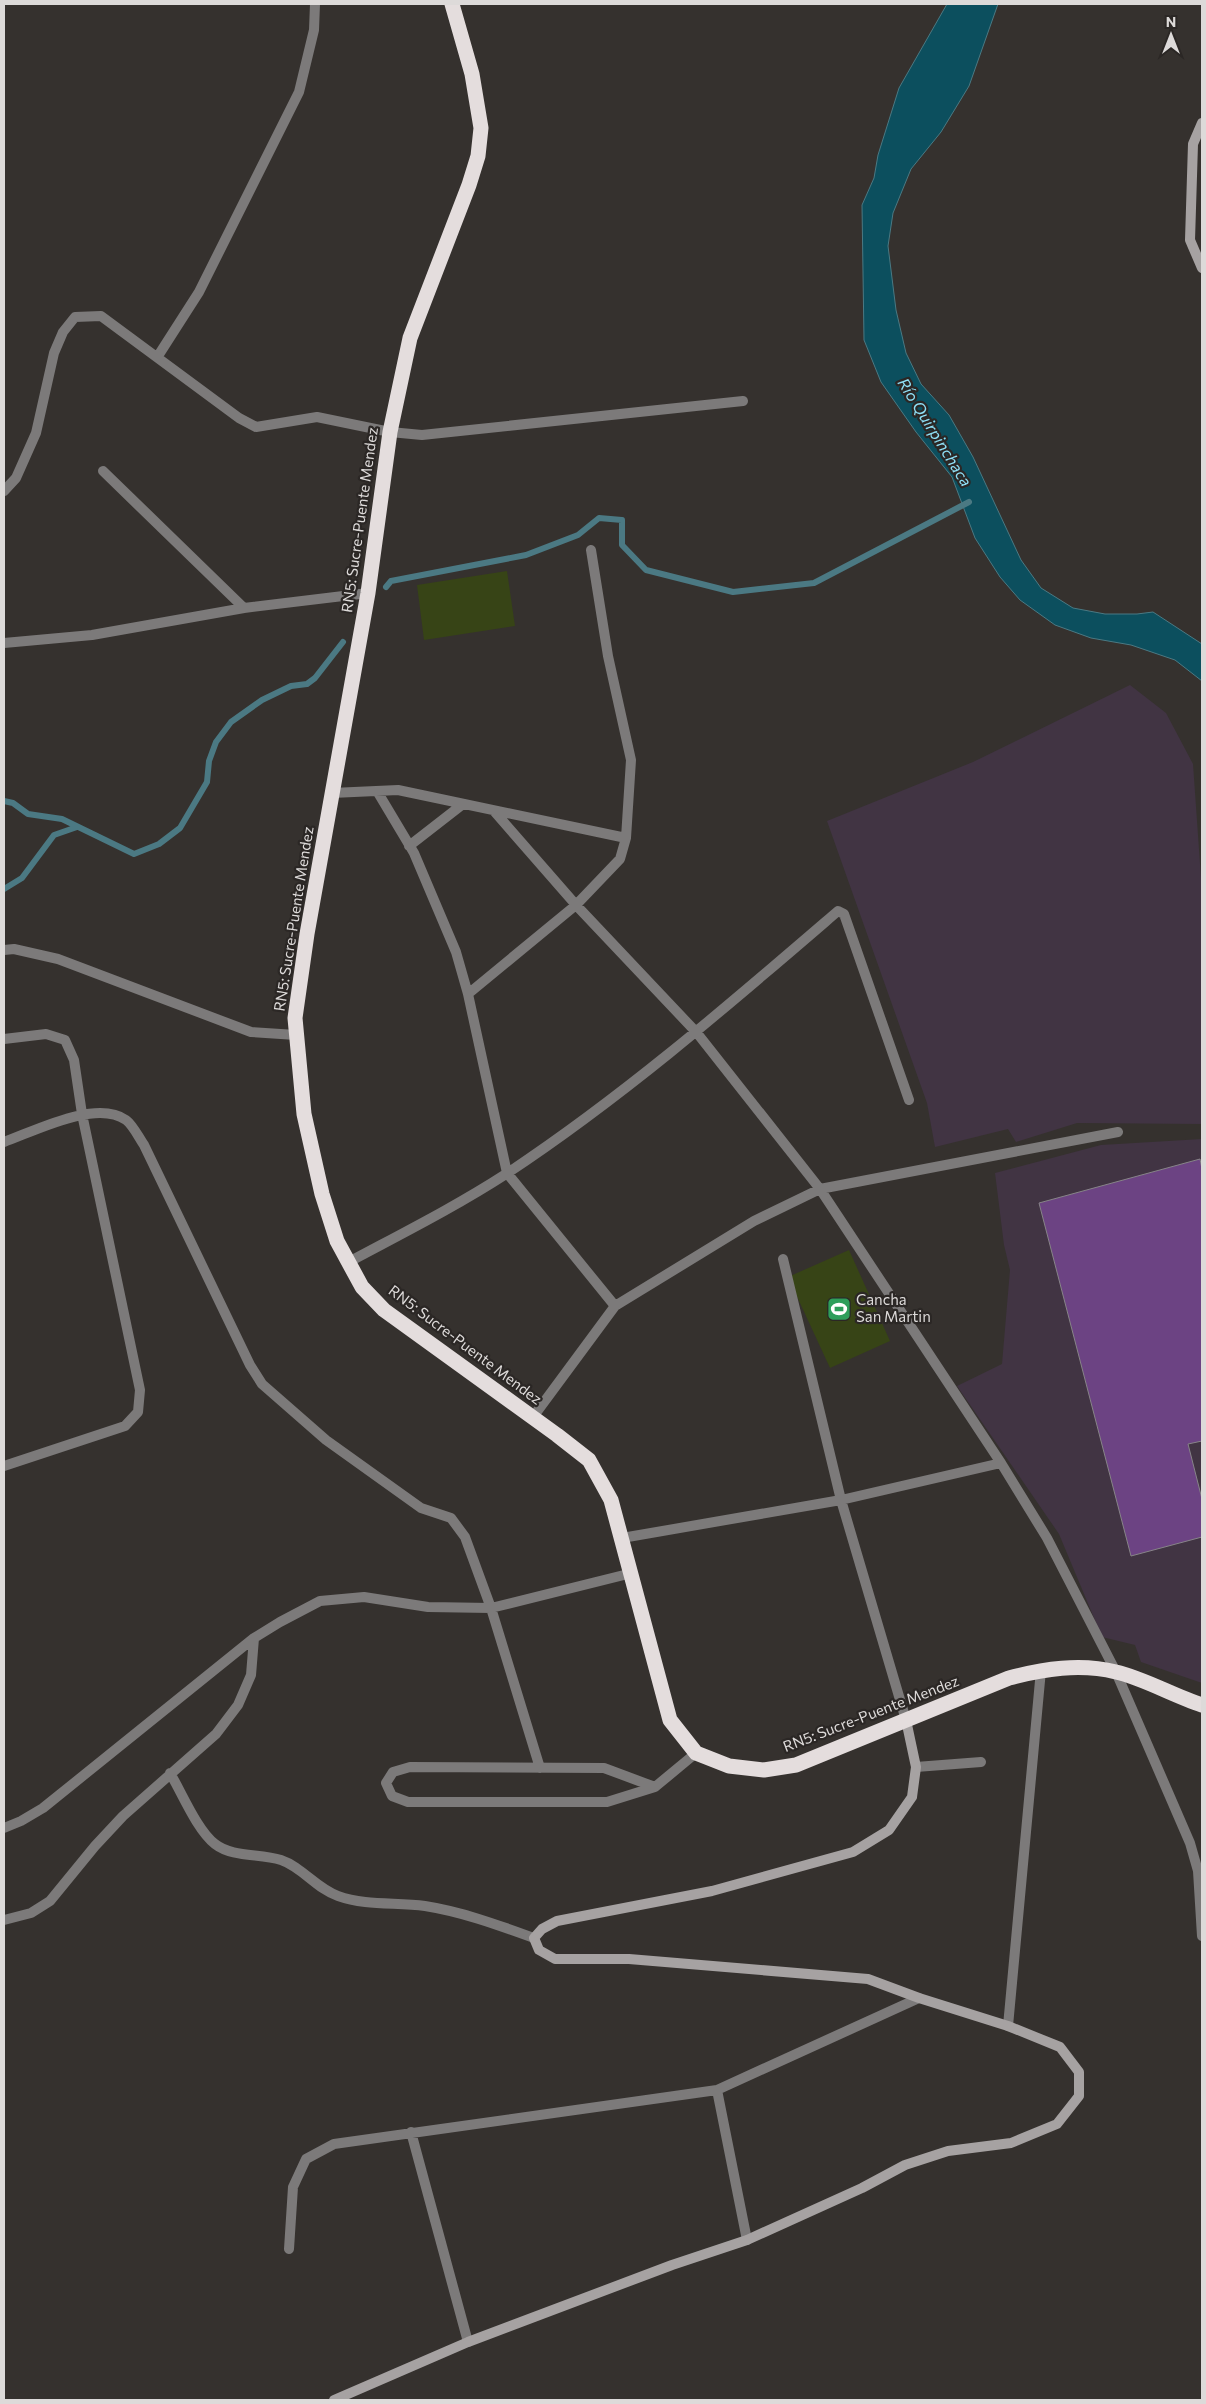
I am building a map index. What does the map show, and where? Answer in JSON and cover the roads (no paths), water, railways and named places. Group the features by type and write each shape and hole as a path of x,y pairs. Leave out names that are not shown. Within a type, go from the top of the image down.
{"highway":[{"name":"RN5: Sucre-Puente Mendez","path":"452,4 472,74 481,128 478,156 470,185 410,338 390,432 368,593 306,934 295,1018 304,1114 325,1203 337,1241 347,1263 362,1288 384,1310 589,1460 611,1500 670,1720 696,1754 729,1766 764,1770 796,1765 1008,1678 1041,1670 1079,1668 1116,1672 1202,1705"}],"street":[{"path":"158,356 199,292 298,92 314,30 316,4"},
{"path":"1202,123 1193,144 1190,231 1190,240 1202,268"},
{"path":"4,491 16,478 36,432 54,353 62,332 75,317 101,316 158,356 239,418 256,427 318,417 390,432 422,435 743,401"},
{"path":"103,471 244,608"},
{"path":"468,994 576,905 620,859 626,838 632,760 616,693 591,550"},
{"path":"4,643 92,635 244,608 368,593"},
{"path":"332,793 398,790 626,838"},
{"path":"377,791 409,846 456,952 468,994 507,1173 615,1306"},
{"path":"409,846 463,804"},
{"path":"494,811 576,905 696,1033 820,1189 1001,1463 1052,1546 1116,1672 1190,1843 1198,1871 1202,1936"},
{"path":"347,1263 468,1198 507,1173 696,1033 838,911 844,914 909,1100"},
{"path":"4,950 14,949 58,959 251,1032 296,1035"},
{"path":"4,1038 46,1034 65,1040 74,1060 82,1114 140,1390 138,1412 125,1426 4,1466"},
{"path":"4,1142 82,1114 102,1112 127,1120 144,1145 250,1365 262,1384 326,1440 413,1503 421,1508 451,1518 465,1537 491,1608 540,1768"},
{"path":"532,1417 615,1306 754,1221 820,1189 1118,1132"},
{"path":"534,1938 542,1929 557,1921 712,1891 852,1852 889,1830 912,1797 916,1767 906,1720 841,1500 783,1259"},
{"path":"622,1538 841,1500 1001,1463"},
{"path":"4,1828 21,1821 43,1808 254,1638 320,1601 364,1597 428,1607 491,1608 632,1573"},
{"path":"4,1920 31,1913 50,1901 117,1822 216,1734 238,1705 251,1675 254,1638"},
{"path":"1008,2026 1041,1670"},
{"path":"655,1787 604,1768 410,1768 393,1772 386,1783 392,1796 408,1802 607,1802 655,1787 696,1754"},
{"path":"916,1767 981,1762"},
{"path":"170,1773 204,1831 215,1844 236,1853 268,1855 289,1863 337,1896 370,1903 422,1906 454,1911 534,1938 539,1950 555,1959 630,1959 868,1979 919,1998 1008,2026 1060,2047 1079,2072 1079,2096 1057,2124 1010,2143 948,2151 905,2165 862,2188 747,2240 672,2265 468,2342 334,2400"},
{"path":"289,2249 293,2187 306,2159 334,2144 718,2090 919,1998"},
{"path":"718,2090 747,2240"},
{"path":"411,2132 468,2342"}],"water":[{"name":"Río Quirpinchaca","path":"947,4 998,4 969,86 941,132 911,169 893,213 888,246 896,310 906,353 921,384 949,415 973,457 1021,560 1041,588 1073,608 1105,614 1153,612 1202,644 1202,681 1175,660 1131,645 1091,638 1055,625 1020,600 1000,577 975,538 952,477 916,432 881,382 864,340 862,205 874,178 878,155 899,88"}],"waterway":[{"path":"386,587 391,581 526,555 578,535 599,518 622,520 622,545 646,570 733,592 814,583 969,502"},
{"path":"4,801 13,803 28,814 62,819 134,854 159,844 180,828 207,782 209,761 216,742 231,722 262,700 291,686 307,684 315,678 343,642"},
{"path":"4,889 22,878 54,835 77,827"}],"place":[{"name":"Cancha San Martin","path":"839,1309"}]}
